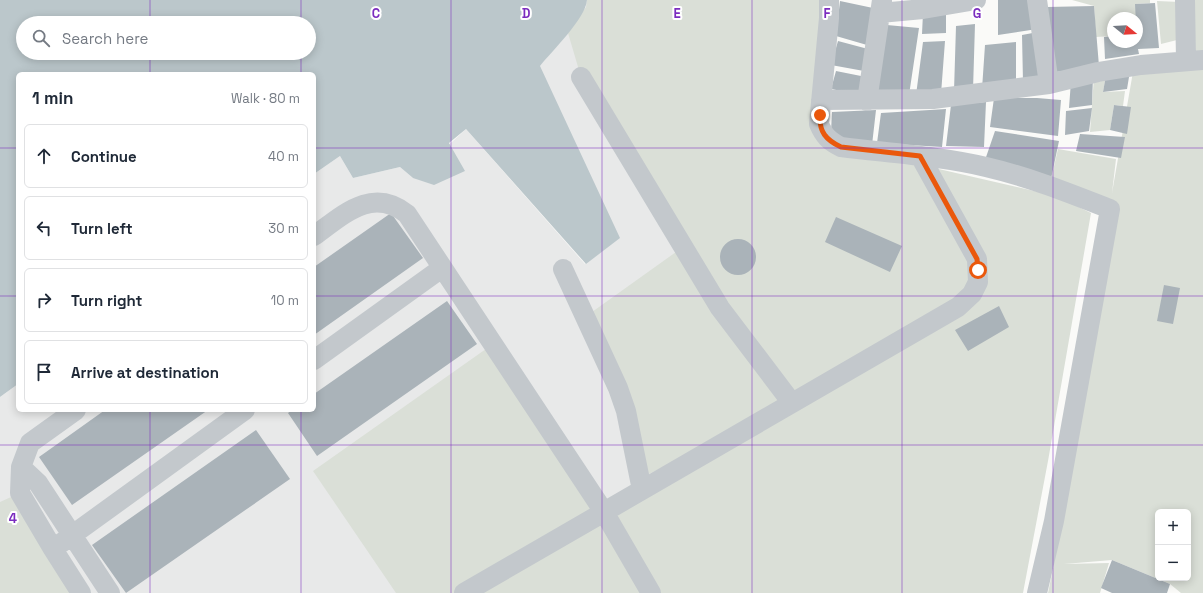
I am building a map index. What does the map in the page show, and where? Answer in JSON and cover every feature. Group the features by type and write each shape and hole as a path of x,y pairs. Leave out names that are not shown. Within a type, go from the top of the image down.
{"street":[{"path":"829,0 829,18 819,124 824,136 830,142 841,147 920,156 986,167 1054,186 1110,210 1054,521 1037,593"},
{"path":"867,100 881,6 923,9 976,0"},
{"path":"1037,0 1049,84"},
{"path":"821,100 933,99 1049,84 1098,72 1195,60 1185,0"},
{"path":"581,77 720,308 792,403"},
{"path":"464,593 958,308 972,294 978,282 977,259 920,156"},
{"path":"316,235 355,207 385,203 398,207 407,214 604,512 651,593"},
{"path":"316,359 442,268"},
{"path":"563,269 618,388 626,411 642,490"},
{"path":"73,412 30,444 21,467 20,493 81,593"},
{"path":"53,549 242,412"},
{"path":"21,467 38,483 110,593"}],"shaded area":[{"path":"0,0 587,0 581,16 575,25 540,66 620,238 586,264 466,129 449,143 465,171 434,185 413,178 400,167 353,178 340,156 316,173 316,72 16,72 16,385 0,397"},
{"path":"587,0 1009,593 0,593 0,397 16,385 16,412 316,412 316,173 340,156 353,178 400,167 413,178 466,129 585,264 619,238 539,66 568,33 586,7"},
{"path":"587,0 827,0 824,136 920,156 977,259 972,294 786,406 639,479 585,317 683,247 581,77 568,33 586,7"},
{"path":"1072,0 1150,0 1150,3 1136,4 1136,12 1107,12 1107,36 1096,37 1094,6"},
{"path":"1187,0 1203,0 1203,60 1188,61"},
{"path":"1157,1 1180,2 1181,39 1161,44"},
{"path":"1203,63 1203,593 1181,593 1170,584 1163,581 1191,581 1191,509 1155,509 1155,578 1112,560 1064,564 1109,563 1100,593 1048,593 1054,564 1044,565 1110,210 1051,179 1058,149 1116,159 1112,193 1134,66"},
{"path":"1106,75 1103,92 1125,91 1123,106 1114,105 1110,130 1090,132 1094,77"},
{"path":"930,167 1056,196 1091,213 1048,461 1023,593 658,593 612,513 965,307 985,270"},
{"path":"493,344 600,506 460,593 396,593 313,471"},
{"path":"20,493 88,593 0,593 0,502"},
{"path":"601,519 644,593 472,593"}],"building":[{"path":"998,0 1033,0 1037,29 998,35"},
{"path":"840,1 873,8 867,45 836,36"},
{"path":"1155,3 1159,48 1138,49 1139,54 1105,59 1104,37 1107,37 1107,48 1143,48 1143,12 1135,12 1135,4"},
{"path":"1094,6 1099,66 1056,72 1047,7"},
{"path":"946,11 946,33 922,34 923,13"},
{"path":"975,24 973,90 954,91 956,26"},
{"path":"887,25 919,28 909,95 874,94"},
{"path":"1038,32 1046,79 1023,82 1022,35"},
{"path":"838,41 868,49 864,71 831,65"},
{"path":"945,41 941,94 916,95 923,42"},
{"path":"1016,42 1016,84 982,89 985,45"},
{"path":"836,71 866,77 863,95 831,89"},
{"path":"1130,71 1127,89 1103,92 1106,75"},
{"path":"1093,76 1092,105 1069,108 1071,81"},
{"path":"994,98 1037,98 1061,100 1058,136 990,127"},
{"path":"986,102 984,147 946,146 951,105"},
{"path":"1114,105 1131,107 1127,134 1110,130"},
{"path":"1092,108 1089,131 1065,135 1066,111"},
{"path":"946,109 942,147 877,143 881,113"},
{"path":"876,110 872,145 848,142 831,132 832,112"},
{"path":"995,131 1059,141 1051,179 984,163"},
{"path":"1080,134 1125,137 1121,158 1076,151"},
{"path":"391,213 423,258 316,334 316,266"},
{"path":"836,217 902,246 890,272 825,242"},
{"path":"742,239 751,244 755,250 755,264 751,270 742,275 734,275 725,270 721,264 720,253 725,244 731,240"},
{"path":"1164,285 1180,288 1173,324 1157,321"},
{"path":"447,301 477,344 317,456 288,413 316,412 316,393"},
{"path":"999,306 1009,327 968,351 955,330"},
{"path":"102,412 205,412 72,505 39,457"},
{"path":"256,430 290,479 126,593 92,545"},
{"path":"1112,560 1155,578 1155,581 1163,581 1170,584 1167,593 1112,593 1101,588"}],"route":[{"path":"820,115 819,124 824,136 830,142 841,147 920,156 977,259 978,270"}]}
